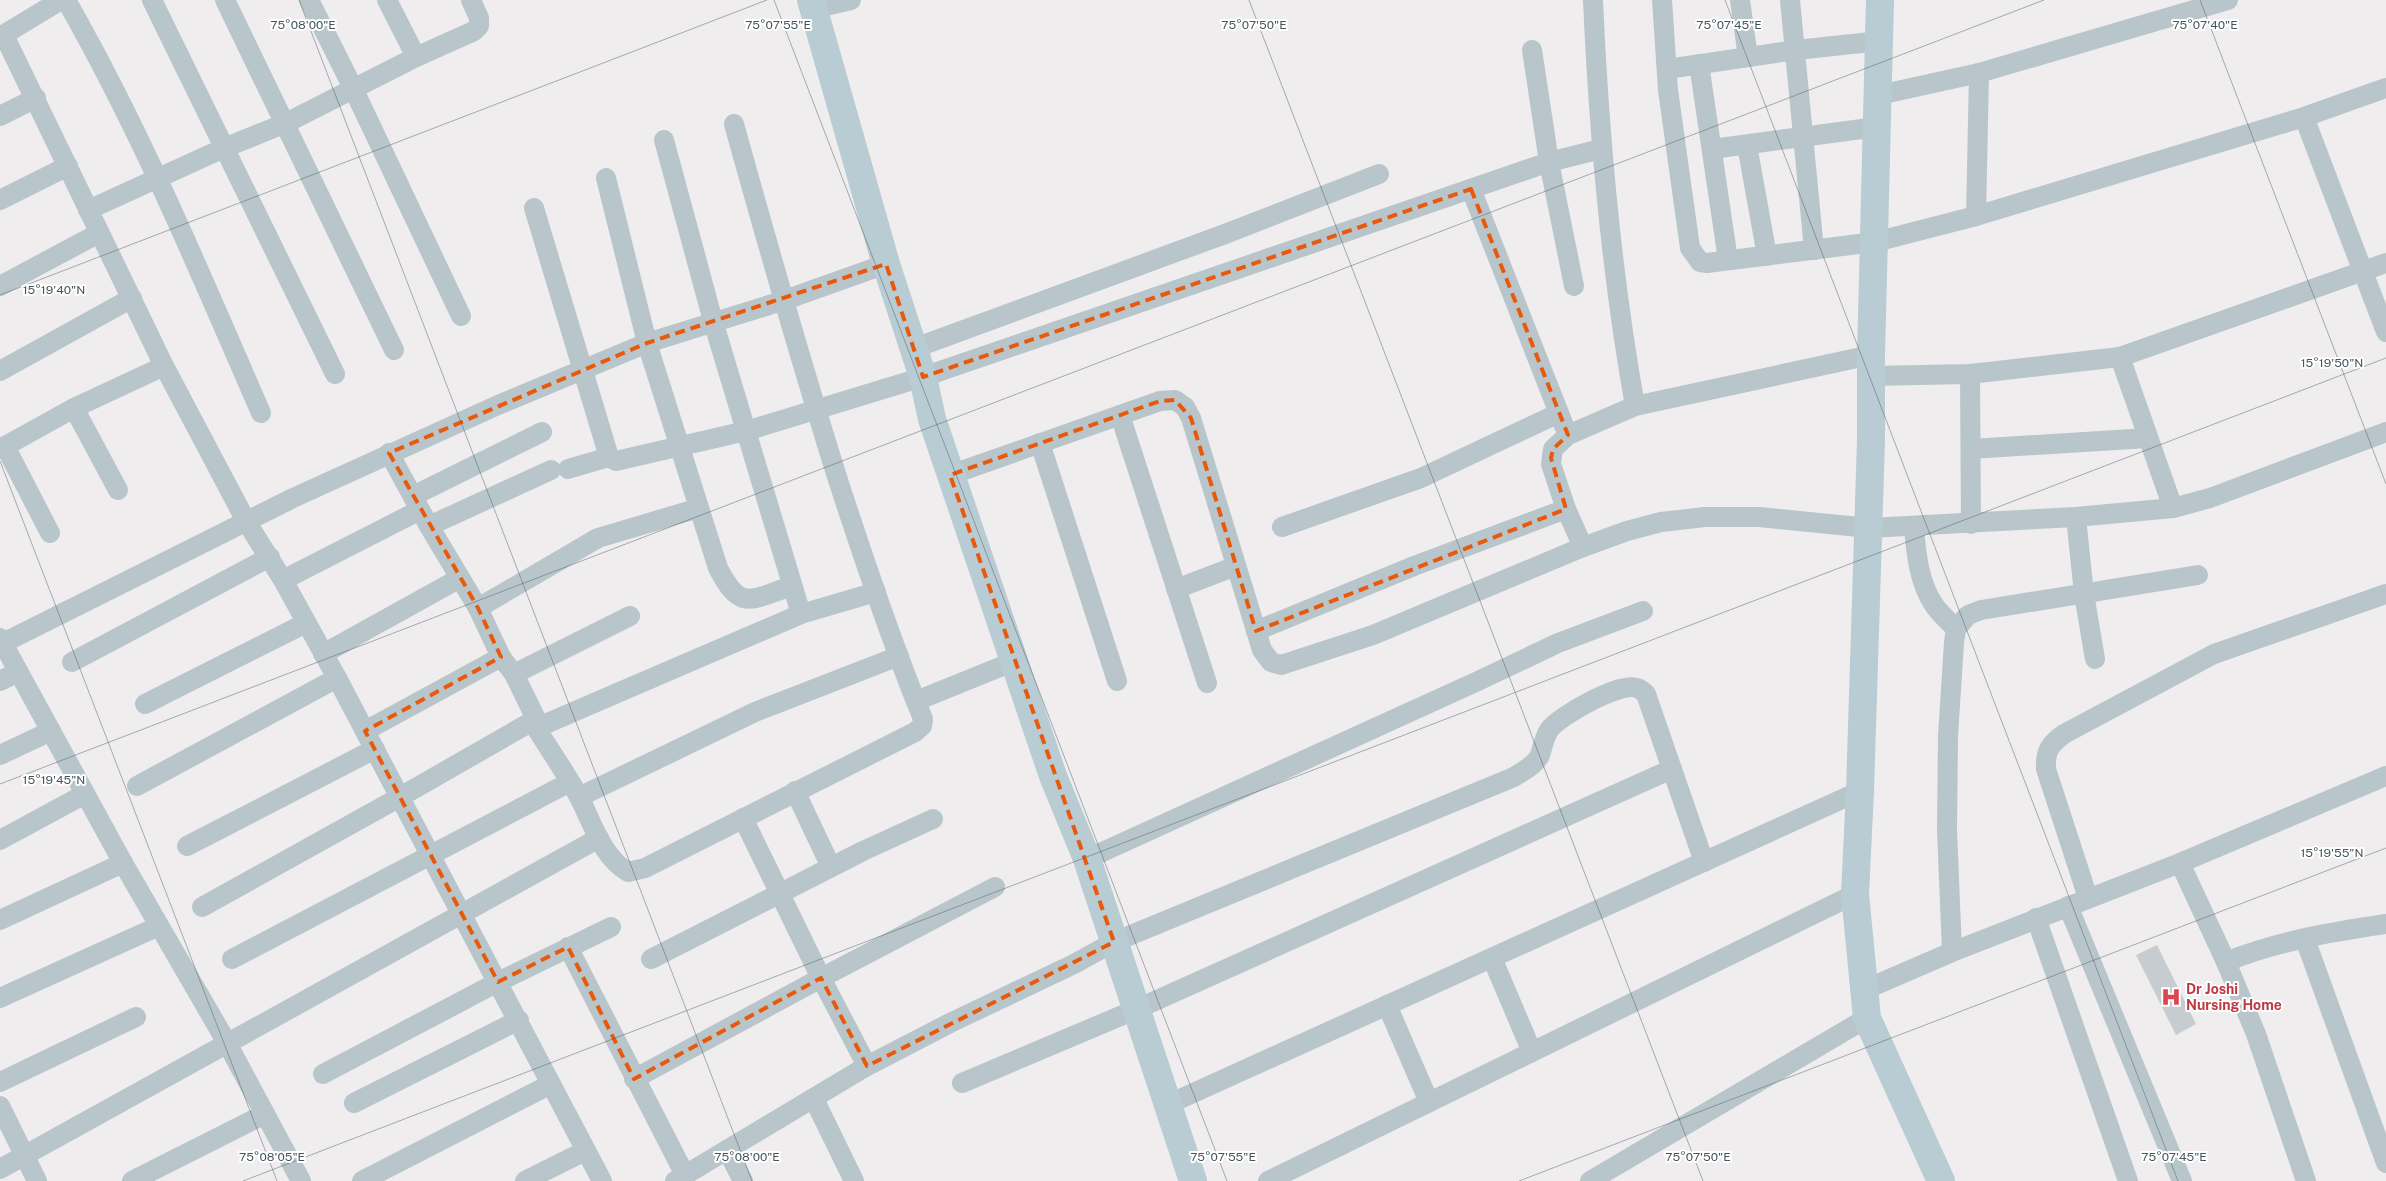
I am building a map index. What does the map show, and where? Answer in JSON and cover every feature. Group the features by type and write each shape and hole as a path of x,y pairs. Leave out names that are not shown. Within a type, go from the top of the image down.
{"main road":[{"path":"1885,1 1880,41 1877,127 1868,528 1855,894 1867,1018 1941,1181"},
{"path":"812,4 886,264 912,349 923,377 932,420 1053,776 1087,859 1193,1181"}],"street":[{"path":"61,0 2,36 36,98 164,366 246,521 270,557 365,730 602,1181"},
{"path":"66,0 104,67 159,179 261,413"},
{"path":"152,0 335,374"},
{"path":"226,0 394,350"},
{"path":"308,0 353,88 461,316"},
{"path":"387,0 416,57"},
{"path":"88,210 286,122 416,57 474,32 479,26 479,18 471,0"},
{"path":"812,4 851,0"},
{"path":"1593,0 1601,149 1620,322 1635,406"},
{"path":"1662,0 1667,69 1690,248 1700,262 1767,256 1875,242 1976,216 2304,117 2386,88"},
{"path":"1740,0 1748,57"},
{"path":"1790,0 1814,250"},
{"path":"1879,95 1979,73 2228,0"},
{"path":"1667,69 1796,50 1880,41"},
{"path":"1532,50 1549,162 1574,286"},
{"path":"1699,64 1728,260"},
{"path":"1976,216 1979,73"},
{"path":"0,116 36,98"},
{"path":"2304,117 2386,332"},
{"path":"389,453 478,608 501,657 514,674 536,724 575,790 599,838 617,865 628,872 645,868 915,732 922,726 923,719 876,592 782,301 734,124"},
{"path":"1712,149 1877,127"},
{"path":"664,140 713,322 801,614"},
{"path":"1747,145 1767,256"},
{"path":"534,208 609,457 616,461 681,448 746,431 923,377 1549,162 1601,149"},
{"path":"0,200 68,166"},
{"path":"912,349 1225,234 1379,174"},
{"path":"606,178 647,343 718,568 732,592 740,598 749,599 792,586"},
{"path":"1471,189 1568,435"},
{"path":"0,286 99,233"},
{"path":"1583,547 1566,509 1551,464 1553,449 1568,435 1635,406 1871,365 1970,374 2120,357 2386,263"},
{"path":"301,1181 228,1043 123,863 1,640 389,453 498,405 647,343 782,301 886,264"},
{"path":"0,371 132,298"},
{"path":"2120,357 2173,508"},
{"path":"50,533 3,447 74,408 164,366"},
{"path":"1970,374 1971,524"},
{"path":"950,475 1160,401 1175,400 1186,407 1191,418 1262,650 1271,662 1282,666 1382,632 1583,547 1627,531 1661,522 1705,517 1759,517 1868,528 2076,518 2173,508 2210,498 2386,432"},
{"path":"74,408 118,490"},
{"path":"1282,527 1421,478 1559,413"},
{"path":"1120,415 1207,683"},
{"path":"283,580 421,511 542,432"},
{"path":"1971,449 2148,438"},
{"path":"1040,444 1117,681"},
{"path":"421,511 560,469 609,457"},
{"path":"478,608 598,538 699,508"},
{"path":"1256,631 1414,566 1566,509"},
{"path":"2076,518 2084,594 2095,659"},
{"path":"1914,526 1922,580 1934,605 1956,628"},
{"path":"72,662 270,557"},
{"path":"1176,589 1236,566"},
{"path":"1952,952 1948,830 1948,736 1956,628 1968,615 1981,610 2198,575"},
{"path":"323,654 460,578"},
{"path":"202,907 536,724 801,614 876,592"},
{"path":"2088,898 2046,769 2046,753 2052,743 2064,734 2214,654 2386,594"},
{"path":"1087,859 1558,643 1643,611"},
{"path":"514,674 630,616"},
{"path":"145,704 306,623"},
{"path":"232,959 430,854 755,712 899,656"},
{"path":"365,730 501,657"},
{"path":"916,701 1015,661"},
{"path":"0,681 18,672"},
{"path":"137,786 337,678"},
{"path":"568,947 634,1079 680,1178 867,1066 958,1019 1074,964 1114,942 1514,777 1530,767 1539,756 1549,730 1559,720 1606,694 1625,687 1636,687 1646,694 1704,862"},
{"path":"0,756 51,731"},
{"path":"187,846 375,749"},
{"path":"962,1083 1137,1009 1672,769"},
{"path":"1864,990 2036,918 2180,863 2386,776"},
{"path":"795,791 830,868"},
{"path":"1169,1104 1860,791"},
{"path":"0,840 85,794"},
{"path":"743,818 779,894 867,1066"},
{"path":"651,959 830,868 933,819"},
{"path":"0,1169 599,838"},
{"path":"0,920 123,863"},
{"path":"2180,863 2226,962 2256,1034 2306,1181"},
{"path":"634,1079 821,978 995,888"},
{"path":"1268,1181 1855,894"},
{"path":"2068,906 2182,1181"},
{"path":"2036,918 2128,1181"},
{"path":"2226,962 2252,952 2305,939 2386,924"},
{"path":"0,998 159,926"},
{"path":"323,1074 498,982 611,927"},
{"path":"2305,939 2386,1163"},
{"path":"1492,958 1532,1052"},
{"path":"1387,1005 1429,1102"},
{"path":"0,1082 136,1017"},
{"path":"1590,1181 1867,1018"},
{"path":"354,1103 519,1020"},
{"path":"362,1181 551,1084"},
{"path":"814,1099 854,1181"},
{"path":"0,1106 37,1181"},
{"path":"132,1181 265,1114"},
{"path":"727,1150 743,1181"},
{"path":"525,1181 585,1151"}],"highlighted area":[{"path":"1471,189 1568,435 1553,449 1551,458 1566,509 1256,631 1191,418 1175,400 1160,401 950,475 1114,942 867,1066 821,978 634,1079 568,947 498,982 365,731 501,657 478,608 389,453 647,343 886,264 923,377"}],"building":[{"path":"2157,945 2196,1024 2176,1035 2136,955"}],"place":[{"name":"Dr Joshi Nursing Home","path":"2171,997"}]}
